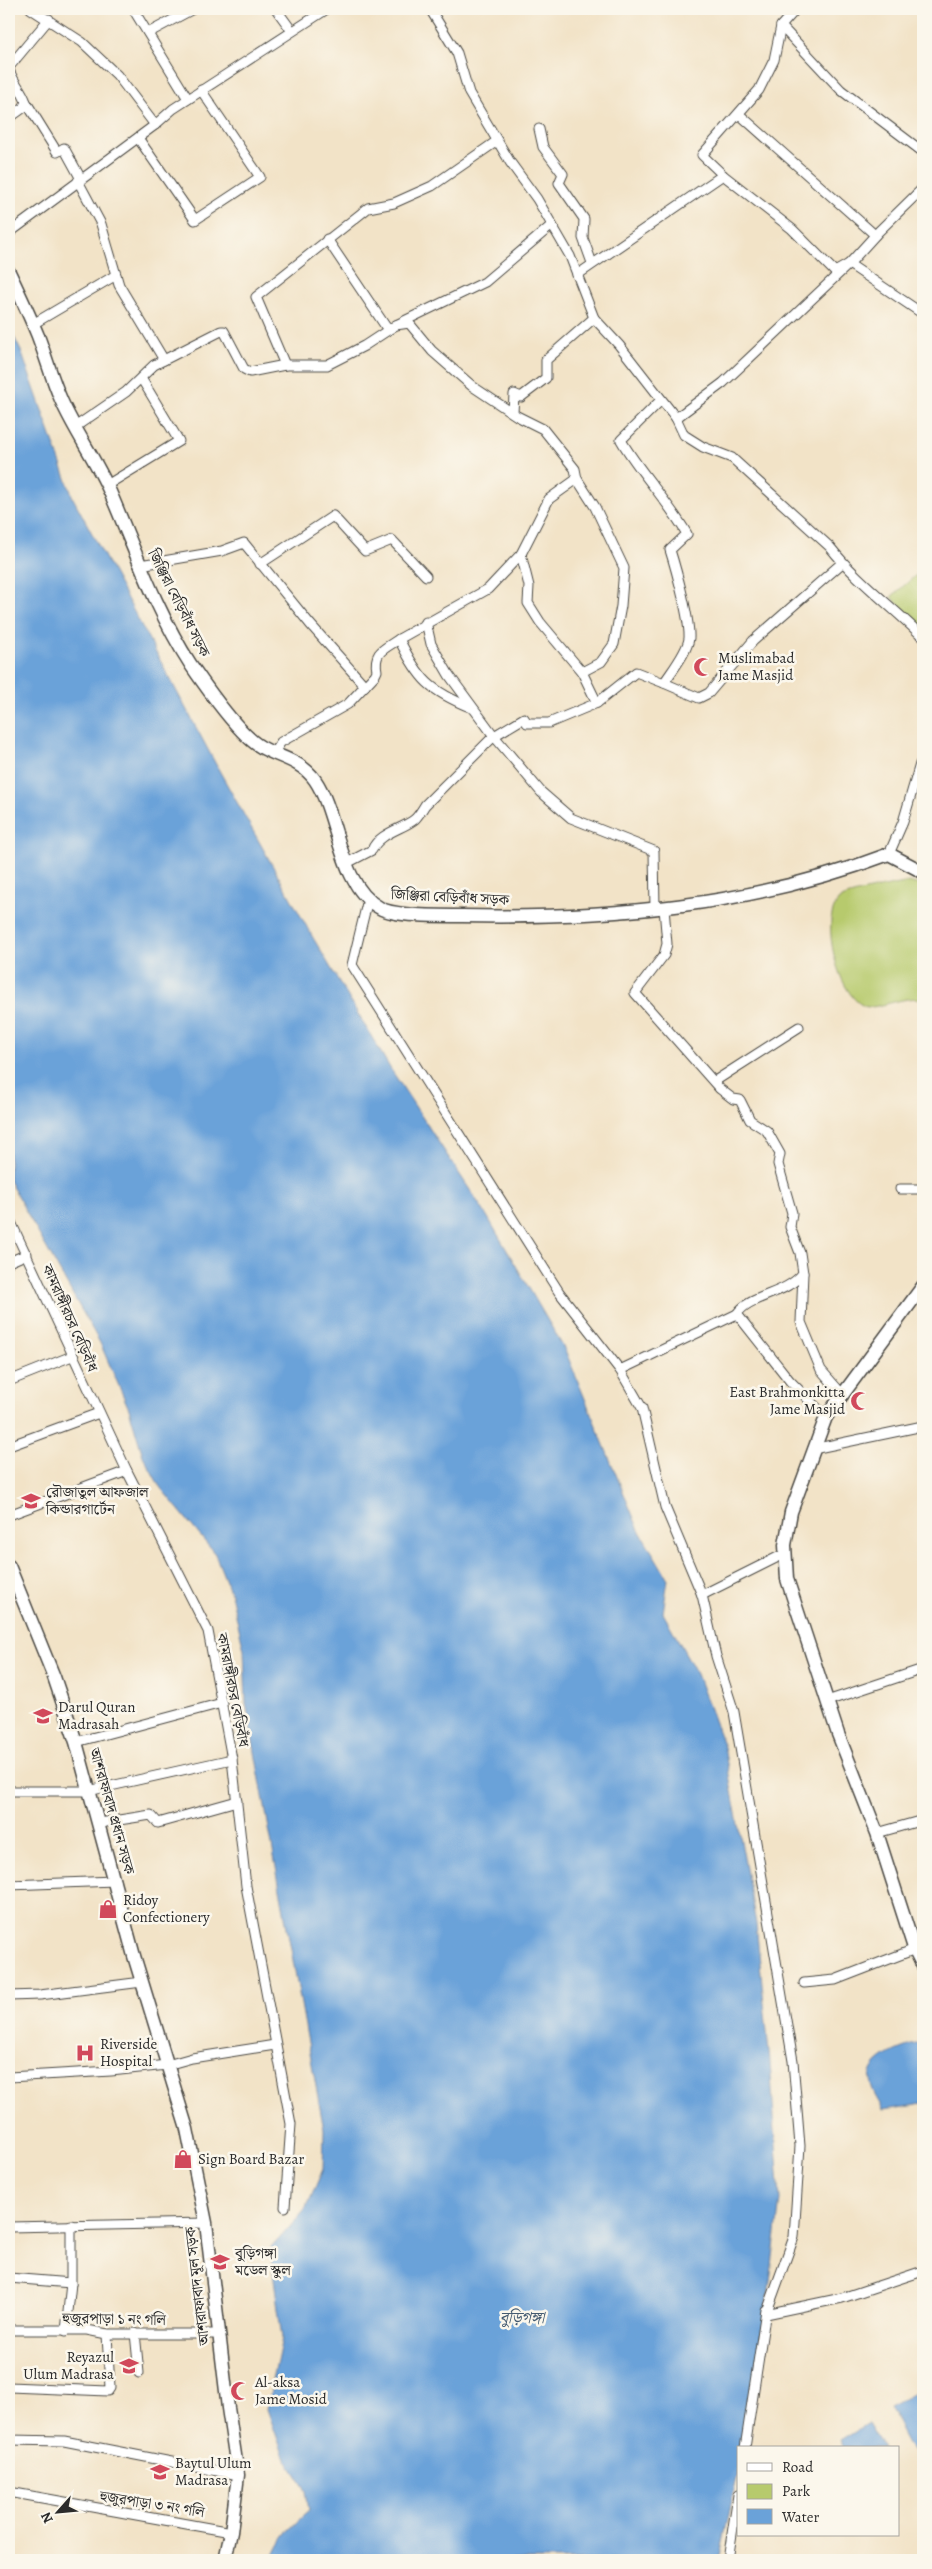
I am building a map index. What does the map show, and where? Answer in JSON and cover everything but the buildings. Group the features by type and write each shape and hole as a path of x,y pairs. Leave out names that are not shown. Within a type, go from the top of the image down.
{"street":[{"path":"31,9 49,19 71,37 82,42 117,75 155,125"},
{"path":"133,9 188,99"},
{"path":"148,33 193,9"},
{"path":"276,9 292,31"},
{"path":"9,233 188,99 327,9"},
{"path":"430,9 457,53 469,93 570,256 594,318 619,345 676,418 684,435 703,447 732,458 830,547 842,563 896,609 923,637"},
{"path":"796,9 781,26 774,60 760,90 702,155 723,175 792,230 834,272 849,264"},
{"path":"49,19 9,68 26,102 57,152 64,148 101,224 116,275 130,305 164,360"},
{"path":"781,26 841,90 923,152"},
{"path":"138,138 195,220 260,177 201,90"},
{"path":"9,118 23,108 26,102"},
{"path":"739,114 875,235"},
{"path":"539,129 543,147 563,174 559,183 584,219 584,238 592,263"},
{"path":"285,365 256,297 368,208 394,203 432,186 497,141"},
{"path":"577,275 723,175"},
{"path":"676,418 723,383 849,264 875,235 923,188"},
{"path":"75,427 112,402 164,360 221,330 224,331 244,369 250,372 285,365 327,365 364,346 392,328 485,282 552,225"},
{"path":"327,239 392,328"},
{"path":"849,264 923,314"},
{"name":"জিঞ্জিরা বেড়িবাঁধ সড়ক","path":"9,272 33,324 60,398 107,484 140,565 176,640 194,668 240,730 260,747 298,764 313,777 321,791 338,843 347,863 368,899 382,910 440,916 597,915 705,903 850,868 889,854"},
{"path":"33,324 116,275"},
{"path":"513,413 514,394 521,397 546,378 546,360 594,318"},
{"path":"392,328 409,322 432,351 465,380 513,413 543,429 576,469 577,479 595,507 624,568 621,606 614,644 601,662 582,672"},
{"path":"107,484 179,441 141,378"},
{"path":"661,400 621,440 630,456 678,518 687,534 670,550 684,607 689,640 677,664 664,683"},
{"path":"274,752 281,742 348,704 366,686 377,671 375,660 377,655 426,622 488,589 521,554 550,500 577,479"},
{"path":"260,564 333,516 364,551 392,540 426,576"},
{"path":"140,565 222,551 241,543 246,546 337,656 366,686"},
{"path":"521,554 529,586 528,603 540,622 582,672 598,703"},
{"path":"347,863 372,850 374,845 393,831 417,818 425,806 494,736 524,718 527,722 549,723 598,703 636,672 699,698 709,693 753,641 842,563"},
{"path":"426,622 431,644 449,675 457,683 472,708 494,736 541,792 571,818 654,850 666,944 664,955 635,993 714,1081 733,1099 740,1100 750,1120 767,1131 778,1150 780,1154 778,1164 792,1213 790,1227 800,1253 803,1273 801,1322 821,1370 842,1394"},
{"path":"399,639 419,676 444,696 472,708"},
{"path":"923,761 920,764 903,822 889,854 923,872"},
{"path":"368,899 352,965 559,1292 620,1370 642,1408 665,1506 702,1595 716,1656 734,1712 792,2061 798,2118 800,2146 794,2237 766,2314 842,2298 923,2271"},
{"path":"714,1081 799,1027"},
{"path":"900,1189 923,1189"},
{"name":"কামরাঙ্গীরচর বেড়িবাঁধ","path":"9,1218 127,1471 208,1631 232,1759 246,1886 291,2124 285,2207"},
{"path":"9,1262 27,1254"},
{"path":"620,1370 737,1314 755,1300 793,1284 803,1273"},
{"path":"923,1286 826,1417 791,1512 786,1553 787,1579 827,1701 919,1947 923,1966"},
{"path":"737,1314 790,1381 826,1417"},
{"path":"9,1381 72,1356"},
{"path":"9,1446 99,1412"},
{"path":"814,1449 923,1426"},
{"path":"9,1515 127,1471"},
{"path":"702,1595 786,1553"},
{"name":"আশরাফাবাদ প্রধান সড়ক","path":"9,1566 54,1677 76,1742 88,1790 100,1823 134,1956"},
{"path":"827,1701 923,1669"},
{"path":"76,1742 222,1703"},
{"path":"9,1791 88,1790 232,1759"},
{"path":"100,1823 152,1815 158,1823 237,1801"},
{"path":"877,1833 923,1820"},
{"path":"9,1885 115,1881"},
{"path":"804,1983 835,1980 896,1958 919,1947"},
{"name":"আশরাফাবাদ মূল সড়ক","path":"134,1956 187,2129 206,2223 238,2475 231,2532 225,2560"},
{"path":"9,1996 40,1995 142,1982"},
{"path":"9,2077 101,2072 167,2065 192,2058 275,2045"},
{"path":"9,2227 206,2223"},
{"path":"66,2331 71,2283 71,2225"},
{"path":"9,2278 71,2283"},
{"path":"746,2446 770,2289"},
{"name":"হুজুরপাড়া ১ নং গলি","path":"9,2330 87,2330 107,2334 219,2334"},
{"path":"9,2387 108,2391 110,2388 107,2334"},
{"path":"134,2334 139,2373"},
{"path":"9,2440 64,2441 238,2475"},
{"name":"হুজুরপাড়া ৩ নং গলি","path":"9,2492 231,2532"},
{"path":"728,2560 737,2502"}],"green space":[{"path":"923,569 923,628 891,597"},
{"path":"909,882 923,886 923,999 915,998 869,1007 864,1006 846,988 839,973 831,939 833,910 843,897"}],"water":[{"name":"বুড়িগঙ্গা","path":"9,327 21,351 73,498 220,772 312,936 390,1068 487,1216 565,1350 638,1528 668,1579 663,1613 697,1674 724,1747 756,1924 770,2062 780,2200 766,2314 744,2446 737,2446 737,2478 719,2560 272,2560 278,2545 287,2533 309,2511 306,2490 283,2454 267,2409 282,2338 270,2249 306,2209 323,2169 324,2130 246,1703 244,1650 231,1594 215,1554 160,1487 143,1456 129,1409 100,1343 9,1181"},
{"path":"923,2042 923,2104 883,2110 871,2085 870,2076 874,2068 887,2055"},
{"path":"923,2389 923,2471 889,2407"},
{"path":"868,2423 882,2446 843,2446 840,2440"}],"place":[{"name":"Muslimabad Jame Masjid","path":"703,667"},
{"name":"East Brahmonkitta Jame Masjid","path":"860,1401"},
{"name":"রৌজাতুল আফজাল কিন্ডারগার্টেন","path":"31,1501"},
{"name":"Darul Quran Madrasah","path":"43,1716"},
{"name":"Ridoy Confectionery","path":"108,1909"},
{"name":"Riverside Hospital","path":"85,2053"},
{"name":"Sign Board Bazar","path":"183,2159"},
{"name":"বুড়িগঙ্গা মডেল স্কুল","path":"220,2262"},
{"name":"Reyazul Ulum Madrasa","path":"129,2366"},
{"name":"Al-aksa Jame Mosid","path":"240,2391"},
{"name":"Baytul Ulum Madrasa","path":"160,2472"}]}
